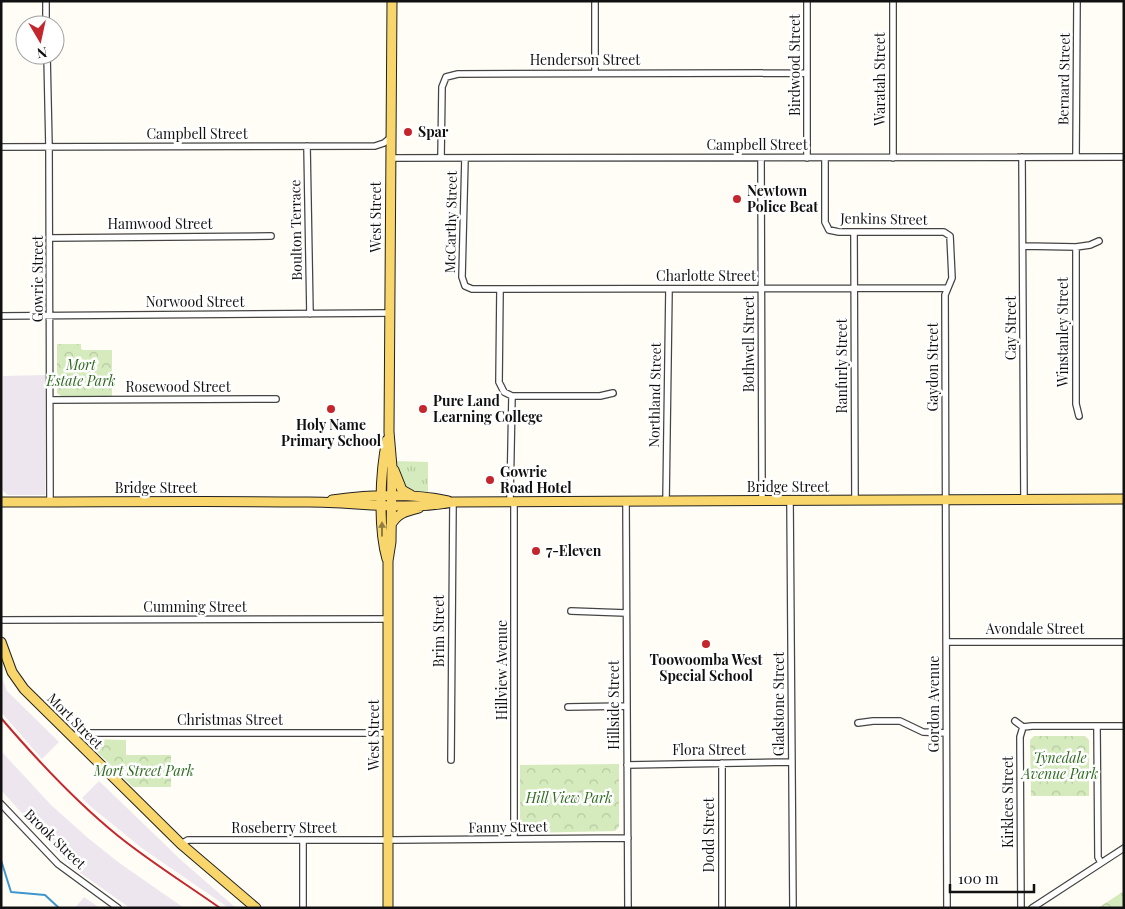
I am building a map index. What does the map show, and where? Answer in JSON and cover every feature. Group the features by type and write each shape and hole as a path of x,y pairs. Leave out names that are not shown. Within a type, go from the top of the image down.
{"main road":[{"name":"West Street","path":"388,561 382,542 392,455 389,432 389,314 392,1"},
{"name":"West Street","path":"388,908 388,561 391,526 384,456 389,432"},
{"path":"392,455 394,471 401,488 405,493 414,496"},
{"name":"Bridge Street","path":"387,501 414,496 452,502"},
{"name":"Bridge Street","path":"1,502 312,502 349,498 436,505 452,502 512,501 1124,499"},
{"path":"391,526 395,518 402,513 436,505"},
{"name":"Mort Street","path":"1,642 18,682 181,844 256,908"}],"street":[{"path":"46,1 46,15"},
{"path":"594,1 595,73"},
{"name":"Birdwood Street","path":"807,1 807,158"},
{"name":"Waratah Street","path":"893,1 893,158"},
{"name":"Bernard Street","path":"1076,156 1077,1"},
{"name":"Gowrie Street","path":"47,65 50,238 50,502"},
{"name":"Henderson Street","path":"442,158 442,87 446,77 458,74 807,72"},
{"name":"Campbell Street","path":"1,147 371,146 382,144 390,138"},
{"name":"Boulton Terrace","path":"307,146 310,314"},
{"name":"Campbell Street","path":"390,158 1124,156"},
{"name":"Cay Street","path":"1022,157 1024,499"},
{"name":"McCarthy Street","path":"465,158 462,277 465,286"},
{"name":"Bothwell Street","path":"761,158 762,500"},
{"name":"Jenkins Street","path":"825,158 825,222 829,230 838,232 944,232 950,236"},
{"name":"Ranfurly Street","path":"854,232 856,500"},
{"name":"Hamwood Street","path":"50,238 271,236"},
{"name":"Gaydon Street","path":"945,500 945,295 952,278 950,236"},
{"path":"1023,246 1076,247 1090,246 1099,241"},
{"name":"Winstanley Street","path":"1076,247 1076,404 1080,416"},
{"name":"Charlotte Street","path":"465,286 472,290 948,288"},
{"name":"Northland Street","path":"666,501 669,289"},
{"path":"500,290 499,382 504,392 512,396 600,396 613,393"},
{"name":"Norwood Street","path":"1,316 389,314"},
{"name":"Hillview Avenue","path":"512,396 514,839"},
{"name":"Rosewood Street","path":"50,400 276,399"},
{"name":"Gladstone Street","path":"790,500 793,908"},
{"name":"Gordon Avenue","path":"945,500 947,908"},
{"name":"Hillside Street","path":"626,501 628,908"},
{"name":"Brim Street","path":"452,502 452,760"},
{"path":"571,612 579,610 626,614"},
{"name":"Cumming Street","path":"1,620 388,619"},
{"name":"Avondale Street","path":"946,642 1124,642"},
{"path":"568,707 627,706"},
{"path":"858,723 900,721 923,732 946,733"},
{"path":"1015,721 1023,727 1124,726"},
{"name":"Kirklees Street","path":"1021,908 1020,737 1023,727"},
{"path":"1097,727 1098,857 1101,863"},
{"name":"Christmas Street","path":"72,737 80,733 388,732"},
{"name":"Flora Street","path":"628,764 792,762"},
{"name":"Dodd Street","path":"722,763 722,908"},
{"name":"Brook Street","path":"1,804 58,864 118,908"},
{"name":"Fanny Street","path":"388,840 628,838"},
{"name":"Roseberry Street","path":"181,844 188,840 388,840"},
{"path":"303,841 304,908"},
{"path":"1032,908 1124,848"}],"shaded area":[{"path":"45,375 45,495 8,495 3,491 3,376"},
{"path":"1,675 7,691 59,742 42,759 1,712"},
{"path":"1,751 51,805 88,838 118,862 184,908 130,908 72,867 48,843 56,833 34,812 27,819 1,790"},
{"path":"99,781 181,860 236,908 229,908 143,849 90,806 82,798"},
{"path":"84,897 100,908 75,908"}],"green space":[{"name":"Mort Estate Park","path":"57,344 81,344 81,349 83,350 112,350 112,396 61,396 57,393"},
{"path":"396,461 428,462 428,493 415,493 405,489"},
{"name":"Tynedale Avenue Park","path":"1034,736 1085,736 1089,740 1089,796 1031,796 1030,740"},
{"name":"Mort Street Park","path":"87,739 126,740 126,755 171,755 171,787 133,787 86,741"},
{"name":"Hill View Park","path":"619,764 619,827 615,831 524,833 520,829 520,765"},
{"path":"1124,891 1124,908 1098,908"}],"waterway":[{"path":"1,860 11,892 45,895 59,908"}],"railway":[{"path":"1,718 56,779 101,822 142,854 220,908"}],"place":[{"name":"Spar","path":"408,132"},
{"name":"Newtown Police Beat","path":"737,199"},
{"name":"Holy Name Primary School","path":"331,409"},
{"name":"Pure Land Learning College","path":"423,409"},
{"name":"Gowrie Road Hotel","path":"490,480"},
{"name":"7-Eleven","path":"536,551"},
{"name":"Toowoomba West Special School","path":"706,644"}]}
